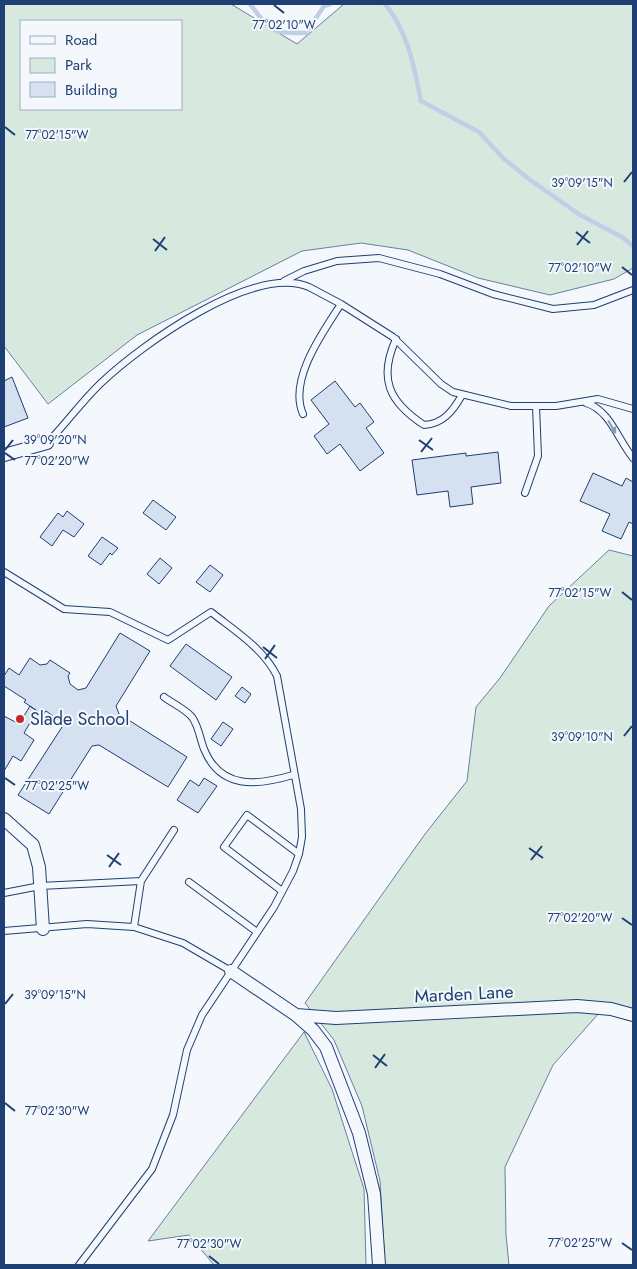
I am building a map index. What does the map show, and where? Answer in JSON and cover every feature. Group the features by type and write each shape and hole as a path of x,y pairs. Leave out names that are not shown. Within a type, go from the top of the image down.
{"street":[{"path":"4,455 46,443"},
{"path":"4,819 33,845 39,867 43,929"},
{"path":"231,972 296,1015 313,1030 326,1048 359,1133 374,1194 379,1265"},
{"name":"Marden Lane","path":"296,1015 336,1018 577,1006 633,1015"}],"lane":[{"path":"46,443 100,384 140,350 211,305 253,289 284,282 304,272 337,261 379,258 440,274 493,294 553,309 594,304 633,290"},
{"path":"284,282 299,283 341,304 396,339 440,384 462,395 511,406 584,403 598,399 633,409"},
{"path":"303,414 298,403 300,384 322,336 341,304"},
{"path":"396,339 388,365 388,380 391,394 403,410 424,425 434,424 450,414 462,395"},
{"path":"584,403 596,406 604,414 633,458"},
{"path":"525,494 538,456 536,406"},
{"path":"4,572 60,607 73,610 95,609 110,612 168,640 211,612 257,649 272,666 280,688 293,775 301,809 302,837 293,871 257,932 202,1016 187,1050 173,1115 152,1169 79,1265"},
{"path":"164,698 192,717 213,765 227,776 240,782 254,784 293,775"},
{"path":"282,890 224,848 247,815 299,854"},
{"path":"134,927 140,881 174,830"},
{"path":"4,893 40,886 140,881"},
{"path":"189,882 257,932"},
{"path":"4,931 87,924 134,927 183,943 231,972"}],"green space":[{"path":"4,4 231,4 297,44 344,4 633,4 633,268 614,279 550,295 478,278 408,250 361,243 302,251 137,335 48,404 4,346"},
{"path":"609,550 633,556 633,1009 607,1004 553,1065 505,1167 506,1235 509,1265 385,1265 380,1181 362,1106 334,1040 305,1003 425,834 467,781 476,707 500,678 549,606"},
{"path":"304,1032 332,1089 364,1189 366,1265 214,1265 189,1235 148,1241"}],"building":[{"path":"12,377 28,418 4,427 4,381"},
{"path":"335,381 355,407 360,403 374,422 366,428 384,453 360,471 340,444 327,454 314,436 329,424 311,400"},
{"path":"498,452 501,483 471,487 473,504 450,507 448,491 417,495 412,460 466,453 466,456"},
{"path":"593,473 622,486 626,478 633,482 633,524 629,522 621,539 602,531 610,514 580,501"},
{"path":"153,500 176,517 166,530 143,513"},
{"path":"67,511 84,524 74,537 63,530 52,546 40,537 58,513 63,517"},
{"path":"102,537 118,548 112,555 110,553 101,565 88,556"},
{"path":"160,558 172,568 159,584 147,574"},
{"path":"210,565 223,575 210,592 196,582"},
{"path":"120,633 150,651 116,706 119,714 187,757 168,787 99,745 92,746 49,814 18,795 62,727 60,721 46,711 43,715 24,702 26,700 4,686 4,676 9,668 19,675 30,658 40,665 47,664 50,660 70,673 68,676 70,684 78,690 86,688"},
{"path":"186,644 232,677 216,700 170,666"},
{"path":"242,687 251,694 245,703 235,696"},
{"path":"30,706 37,711 24,733 34,740 21,761 13,756 4,771 4,716 19,724"},
{"path":"223,722 233,729 221,746 211,739"},
{"path":"204,778 217,786 198,813 177,800 190,780 199,786"}],"waterway":[{"path":"250,4 273,29 285,32 306,33 324,6 330,4"},
{"path":"385,4 405,38 413,62 421,101 479,132 504,159 529,179 580,215 622,237 633,246"}],"place":[{"name":"Slade School","path":"20,719"}]}
